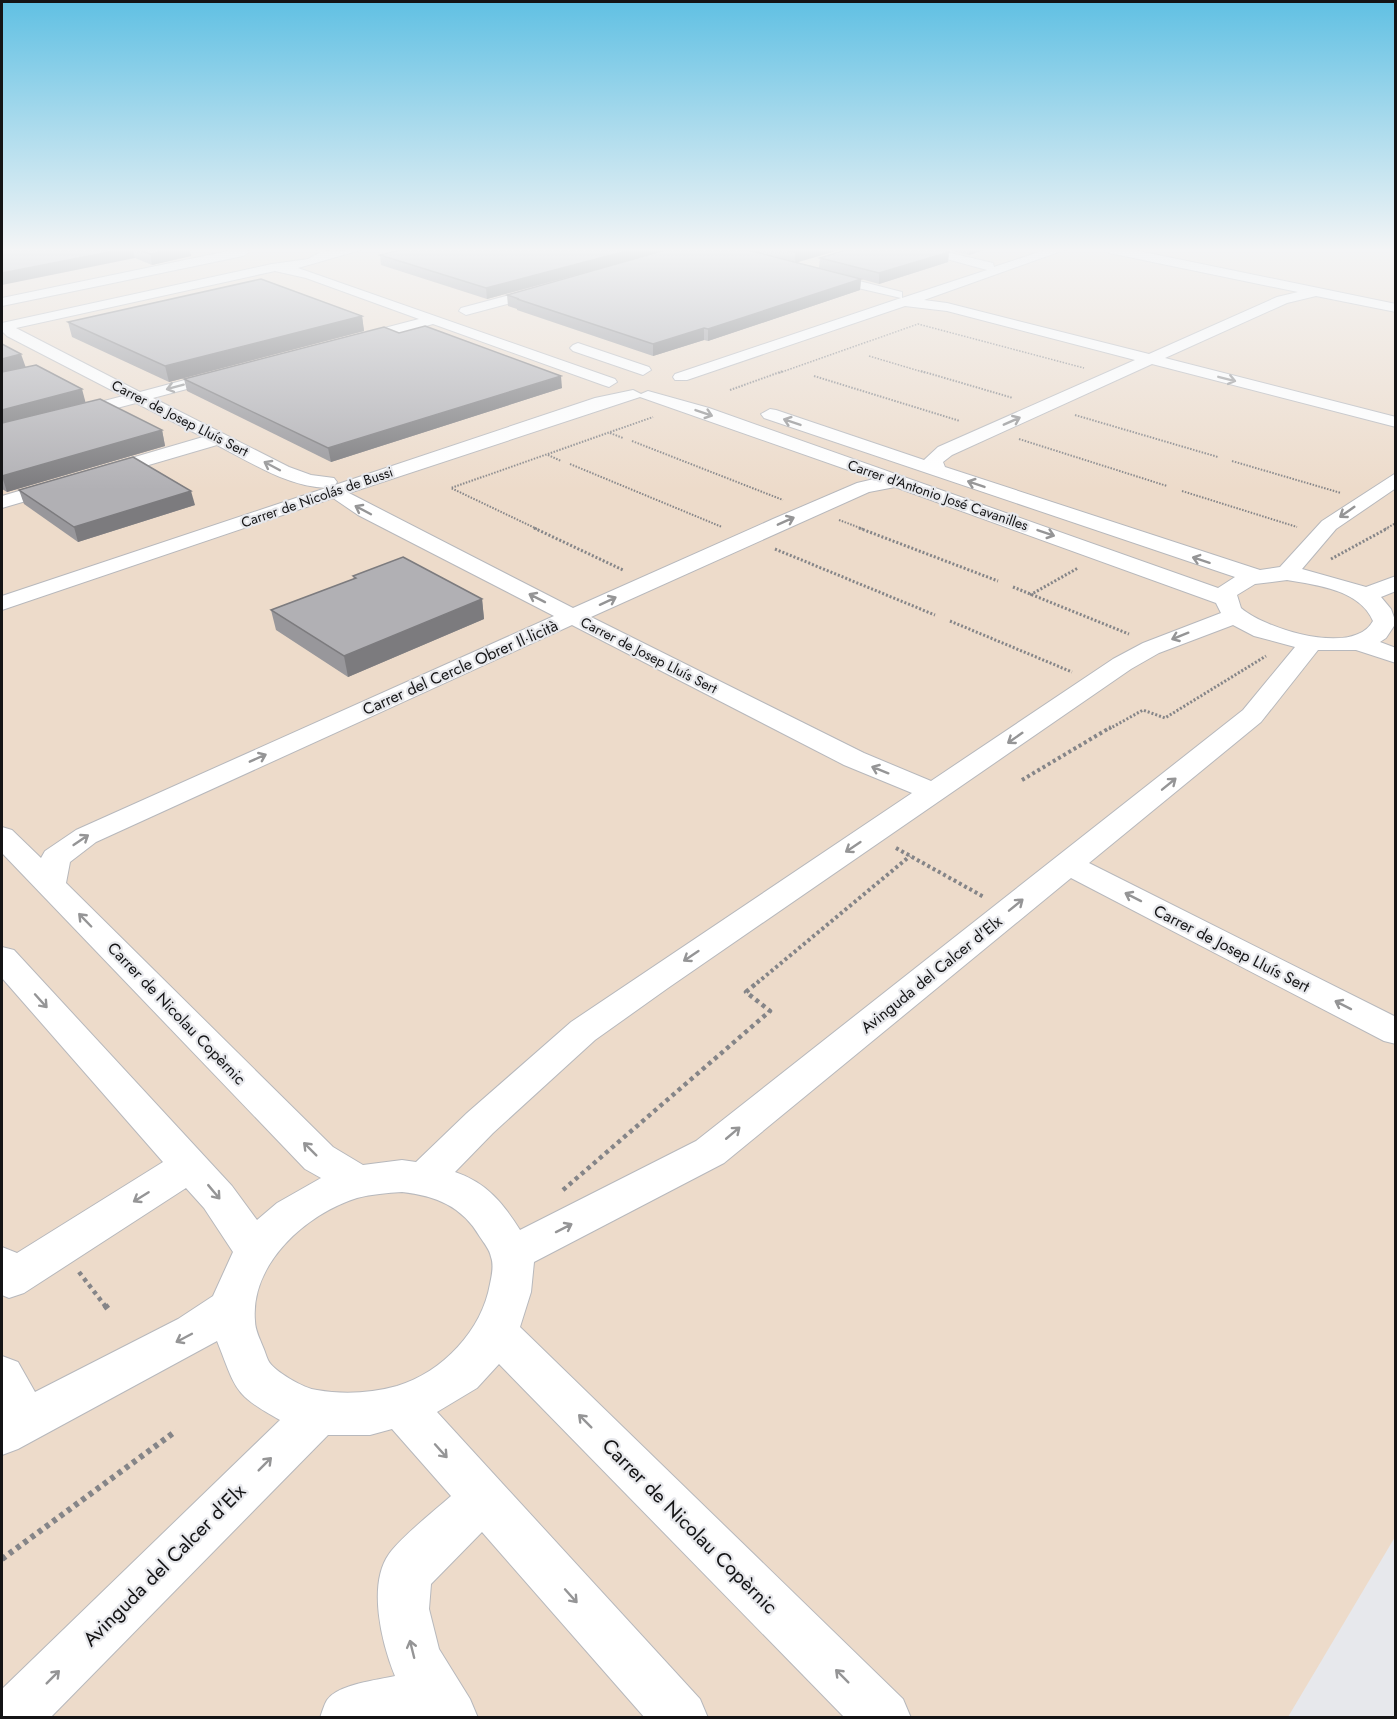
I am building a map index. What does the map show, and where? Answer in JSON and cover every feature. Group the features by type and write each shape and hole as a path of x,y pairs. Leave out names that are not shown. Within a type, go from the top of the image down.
{"street":[{"name":"Carrer de Josep Lluís Sert","path":"7,329 282,471 308,481 332,486 345,500 365,511 862,764 934,792"},
{"path":"331,346 396,329"},
{"path":"463,329 610,384"},
{"path":"565,344 671,376 809,329"},
{"path":"1033,329 1395,422"},
{"path":"938,472 933,461 945,451 1217,329"},
{"path":"53,369 73,364"},
{"path":"2,433 239,370"},
{"name":"Carrer de Nicolás de Bussi","path":"2,589 332,486 601,402 672,392 671,376 622,373 610,384 587,397 332,486 2,603"},
{"name":"Carrer d'Antonio José Cavanilles","path":"610,384 897,481 1231,607 1266,632 1311,642 1357,642"},
{"name":"Carrer d'Antonio José Cavanilles","path":"756,410 1214,564 1257,576"},
{"path":"2,502 220,438"},
{"path":"1287,573 1329,525 1395,479"},
{"name":"Carrer del Cercle Obrer Il·licità","path":"50,885 56,858 87,836 854,491 885,481 897,481"},
{"path":"424,1179 480,1123 583,1031 1122,664 1231,607 1226,593 1236,583 1257,576 1287,573 1339,584 1364,596 1379,608 1390,623 1377,634 1357,642"},
{"path":"1364,596 1395,584"},
{"name":"Avinguda del Calcer d'Elx","path":"511,1254 710,1152 1252,716 1311,642"},
{"path":"1357,642 1395,656"},
{"name":"Carrer de Nicolau Copèrnic","path":"2,836 319,1158 358,1182"},
{"name":"Carrer de Josep Lluís Sert","path":"1068,864 1395,1032"},
{"path":"2,958 218,1197 255,1251"},
{"path":"2,1264 9,1280 190,1165"},
{"path":"402,1176 424,1179 455,1188 487,1209 511,1254 514,1268 507,1313 497,1334 457,1378 402,1407 347,1417 318,1414 298,1408 250,1373 233,1323 234,1306 241,1277 255,1251 292,1214 321,1195 358,1182 402,1176"},
{"path":"2,1376 14,1426 193,1333 234,1306"},
{"name":"Carrer de Nicolau Copèrnic","path":"497,1334 884,1718"},
{"path":"402,1407 681,1718"},
{"name":"Avinguda del Calcer d'Elx","path":"11,1718 318,1414"},
{"path":"347,1718 354,1712 444,1706 415,1660 403,1609 407,1572 483,1498"}],"path":[{"path":"730,390 903,329"},
{"path":"938,329 1093,370"},
{"path":"869,356 1017,399"},
{"path":"814,376 965,422"},
{"path":"1067,413 1218,457"},
{"path":"623,571 451,488 660,415"},
{"path":"610,433 623,438"},
{"path":"1015,438 1167,486"},
{"path":"632,441 784,500"},
{"path":"548,455 561,460"},
{"path":"1233,461 1347,495"},
{"path":"570,464 723,527"},
{"path":"1182,491 1298,528"},
{"path":"837,519 998,580"},
{"path":"1325,562 1395,523"},
{"path":"774,548 935,615"},
{"path":"1030,596 1079,567"},
{"path":"1014,587 1030,596 1129,634"},
{"path":"950,621 1072,672"},
{"path":"1022,780 1143,710 1165,718 1266,656"},
{"path":"892,846 988,899"},
{"path":"563,1190 770,1011 746,992 910,856"},
{"path":"79,1271 108,1309"},
{"path":"2,1558 176,1431"}],"shaded area":[{"path":"2,329 1395,329 1395,1537 1288,1717 2,1718"}],"building":[{"path":"84,329 310,329 165,366"},
{"path":"375,329 390,329 399,333 413,329 434,329 561,376 328,448 184,379"},
{"path":"608,329 700,329 653,344"},
{"path":"2,344 21,354 2,359"},
{"path":"36,365 82,389 2,410 2,372"},
{"path":"100,399 162,430 2,476 2,423"},
{"path":"133,457 191,491 74,527 19,490"},
{"path":"403,557 482,599 344,656 271,610 356,578 353,576"}]}
